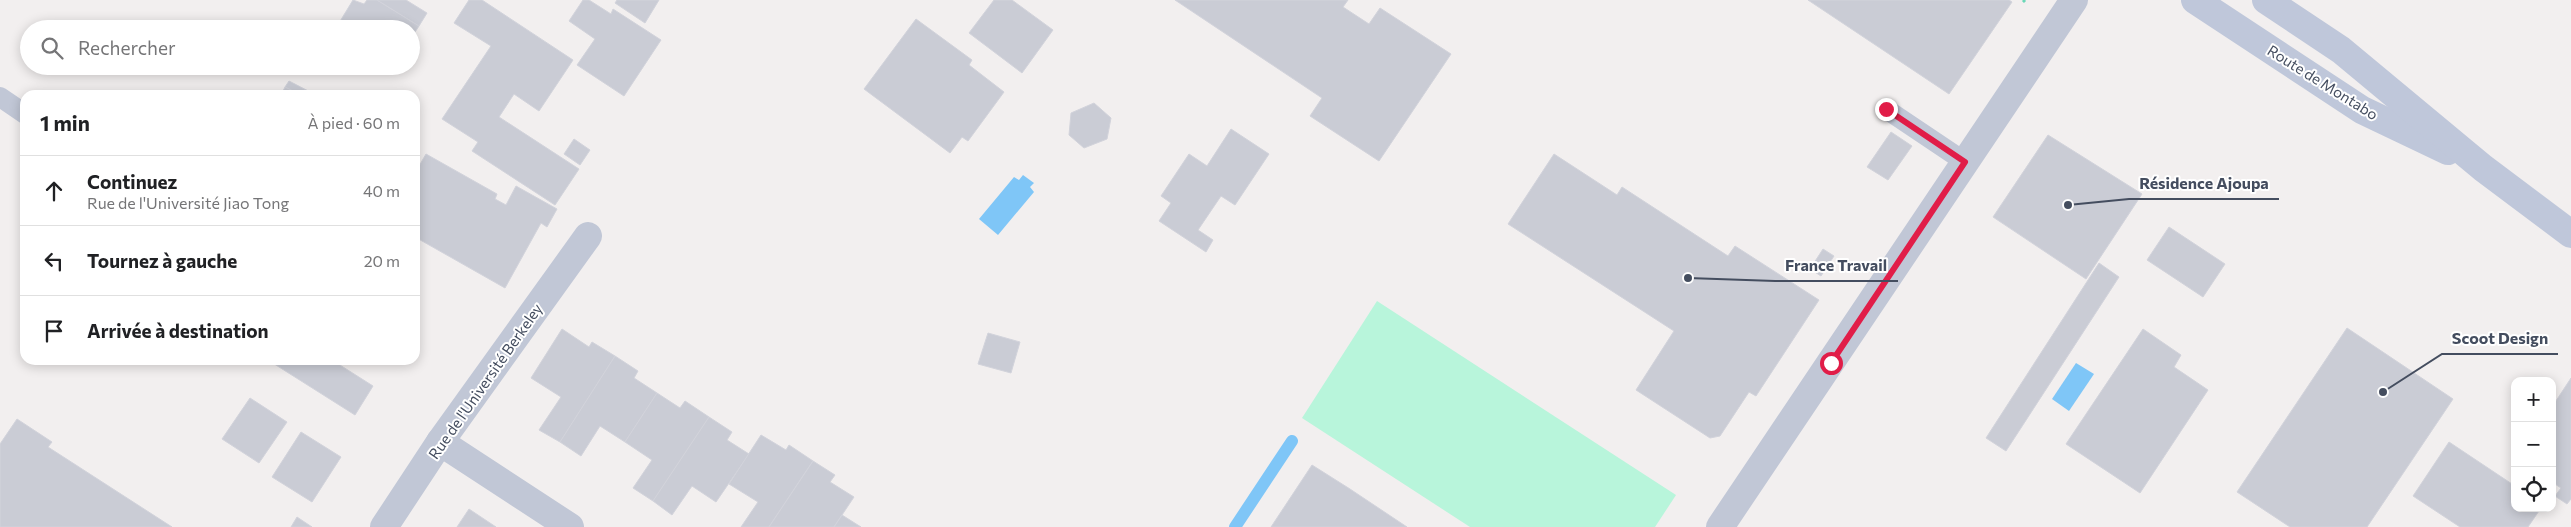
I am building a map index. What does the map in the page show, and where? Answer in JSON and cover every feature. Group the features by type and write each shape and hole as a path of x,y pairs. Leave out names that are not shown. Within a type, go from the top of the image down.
{"main road":[{"name":"Route de Montabo","path":"2195,0 2362,110 2483,168"},
{"name":"Route de Montabo","path":"2266,0 2341,50 2483,168 2571,234"}],"street":[{"path":"1720,527 2074,0"},
{"name":"Rue de l'Université Berkeley","path":"384,527 440,442 588,236"},
{"path":"440,442 570,527"}],"lane":[{"path":"0,97 20,111"},
{"path":"1886,109 1965,162"}],"green space":[{"path":"1377,301 1676,495 1655,527 1470,527 1302,418"}],"water":[{"path":"1023,175 1034,183 1030,187 1034,192 998,235 979,219 1014,177 1019,180"},
{"path":"2076,363 2094,374 2069,411 2052,399"}],"building":[{"path":"353,0 364,4 367,0 377,0 409,20 341,20"},
{"path":"377,0 406,0 427,13 420,24 420,20 409,20"},
{"path":"469,0 482,0 573,60 539,111 514,94 499,117 579,169 555,205 472,151 478,142 442,119 491,46 454,23"},
{"path":"583,0 589,0 611,14 613,9 661,40 624,96 577,65 595,39 569,21"},
{"path":"617,0 659,0 645,23 615,3"},
{"path":"994,0 1012,0 1053,30 1022,73 969,33"},
{"path":"1175,0 1348,0 1343,7 1369,24 1380,8 1451,54 1379,161 1310,116 1322,98"},
{"path":"1808,0 2009,0 2012,2 1949,94"},
{"path":"916,19 972,60 969,65 1004,92 968,141 962,137 950,153 864,89"},
{"path":"289,81 306,90 291,90 285,87"},
{"path":"1094,103 1111,118 1107,139 1084,148 1069,135 1071,113"},
{"path":"1231,129 1269,154 1235,205 1221,196 1198,230 1213,240 1206,252 1159,221 1171,203 1161,196 1189,154 1207,166"},
{"path":"1891,132 1912,146 1888,180 1867,167"},
{"path":"2048,135 2142,194 2086,279 1993,217"},
{"path":"574,139 590,150 580,165 564,154"},
{"path":"426,154 497,194 495,199 506,205 516,186 557,209 547,227 541,223 505,288 420,240 420,164"},
{"path":"1554,154 1617,195 1622,187 1728,256 1735,246 1819,300 1756,396 1749,392 1720,436 1710,438 1636,390 1674,331 1508,224"},
{"path":"2169,227 2225,264 2203,297 2147,260"},
{"path":"1823,249 1834,256 1821,276 1810,269"},
{"path":"2099,263 2119,277 2006,451 1986,438"},
{"path":"2347,328 2453,399 2367,527 2290,527 2237,492"},
{"path":"562,329 589,347 592,342 615,356 560,442 539,430 561,397 531,378"},
{"path":"2143,329 2181,355 2174,367 2208,390 2140,493 2066,444"},
{"path":"988,333 1020,342 1011,373 978,364"},
{"path":"615,356 638,371 634,378 657,393 625,442 600,426 581,456 560,442"},
{"path":"276,365 340,365 373,386 355,415"},
{"path":"2571,378 2571,499 2567,504 2556,497 2561,488 2556,485 2556,401"},
{"path":"657,393 680,408 685,401 709,417 653,501 633,488 652,460 625,442"},
{"path":"250,398 287,422 259,463 222,439"},
{"path":"709,417 732,432 727,440 749,454 716,502 692,486 672,515 653,501"},
{"path":"17,419 52,442 48,447 172,527 0,527 0,444"},
{"path":"301,432 341,457 312,502 272,477"},
{"path":"761,435 786,450 789,445 813,461 769,527 741,527 758,502 729,484"},
{"path":"2449,442 2511,483 2511,512 2538,512 2528,527 2460,527 2413,496"},
{"path":"813,461 835,475 830,482 854,497 834,527 769,527"},
{"path":"1312,465 1350,489 1407,527 1271,527"},
{"path":"469,509 496,527 457,527"},
{"path":"842,515 861,527 834,527"},
{"path":"297,517 312,527 291,527"}],"waterway":[{"path":"1235,527 1292,441"}],"place":[{"name":"Résidence Ajoupa","path":"2068,205"},
{"name":"France Travail","path":"1688,278"},
{"name":"Scoot Design","path":"2383,392"}],"route":[{"path":"1831,363 1965,162 1886,109"}]}
